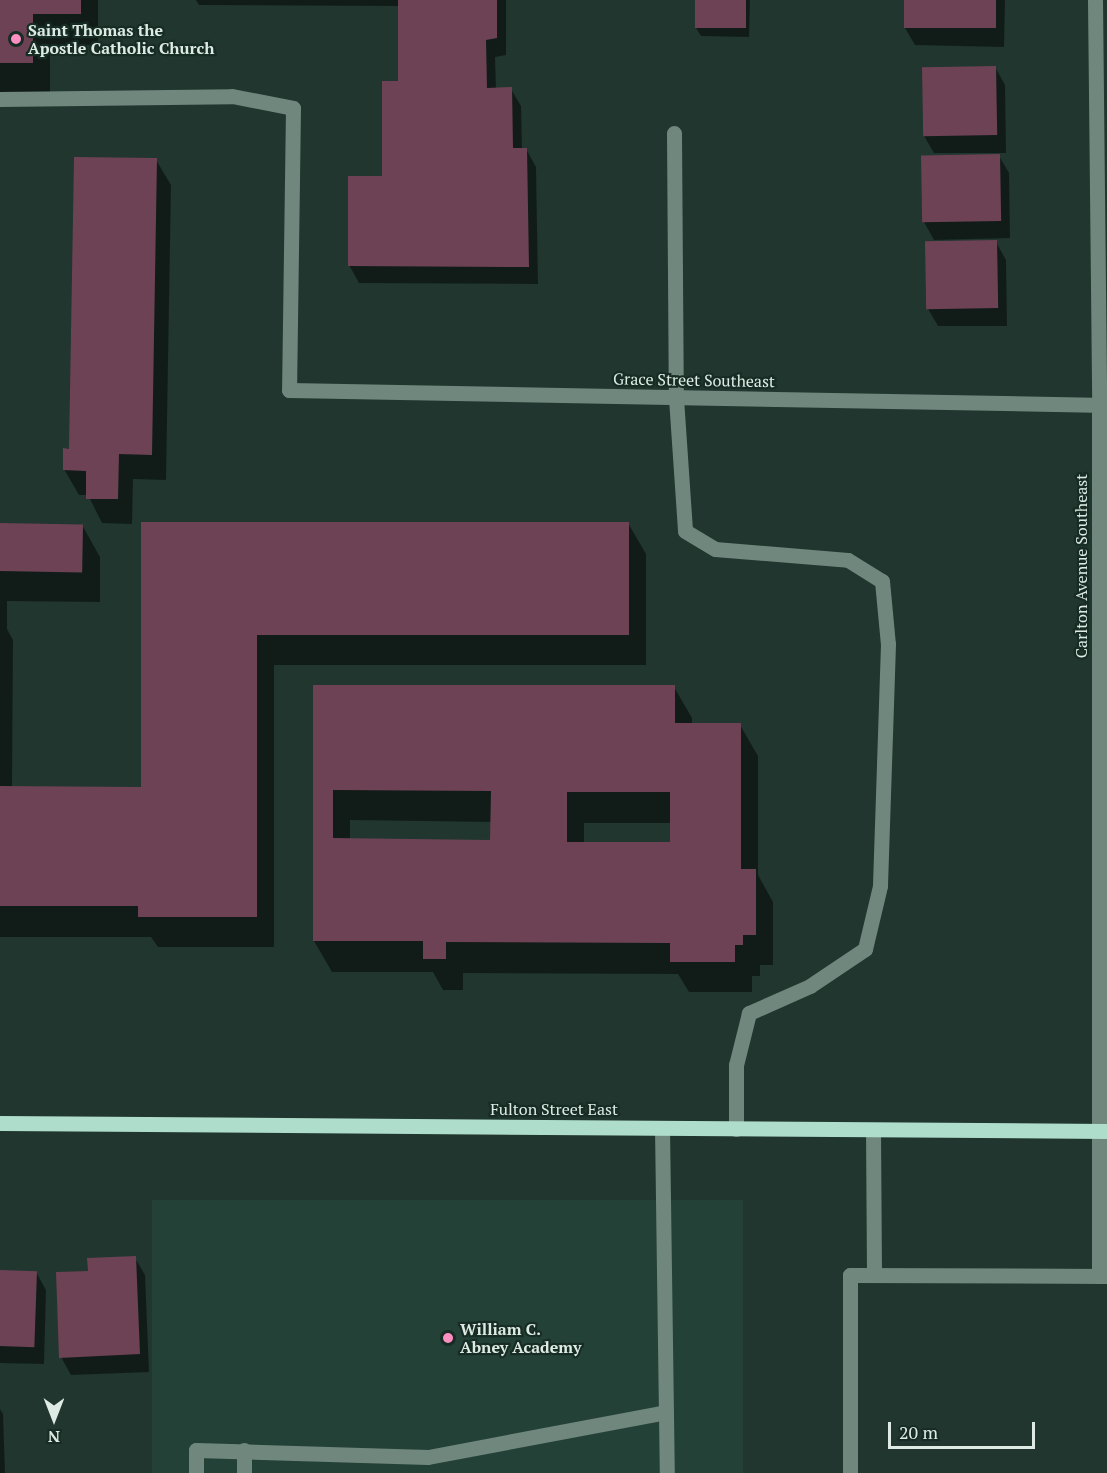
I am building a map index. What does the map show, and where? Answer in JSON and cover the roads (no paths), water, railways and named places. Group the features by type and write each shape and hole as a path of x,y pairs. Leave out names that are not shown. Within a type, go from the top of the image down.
{"main road":[{"name":"Fulton Street East","path":"0,1124 1104,1131"}],"street":[{"name":"Carlton Avenue Southeast","path":"1095,0 1103,405 1103,1276"},
{"name":"Grace Street Southeast","path":"0,99 232,96 293,108 289,390 1103,405"},
{"path":"674,133 676,398 685,531 715,549 848,560 882,581 888,644 880,886 865,949 810,986 748,1012 736,1065 736,1129"},
{"path":"662,1128 667,1473"},
{"path":"873,1130 874,1275"},
{"path":"850,1473 850,1275 1103,1276"},
{"path":"196,1473 196,1450 428,1457 666,1412"},
{"path":"244,1450 244,1473"}],"place":[{"name":"Saint Thomas the Apostle Catholic Church","path":"16,39"},
{"name":"William C. Abney Academy","path":"448,1338"}]}
